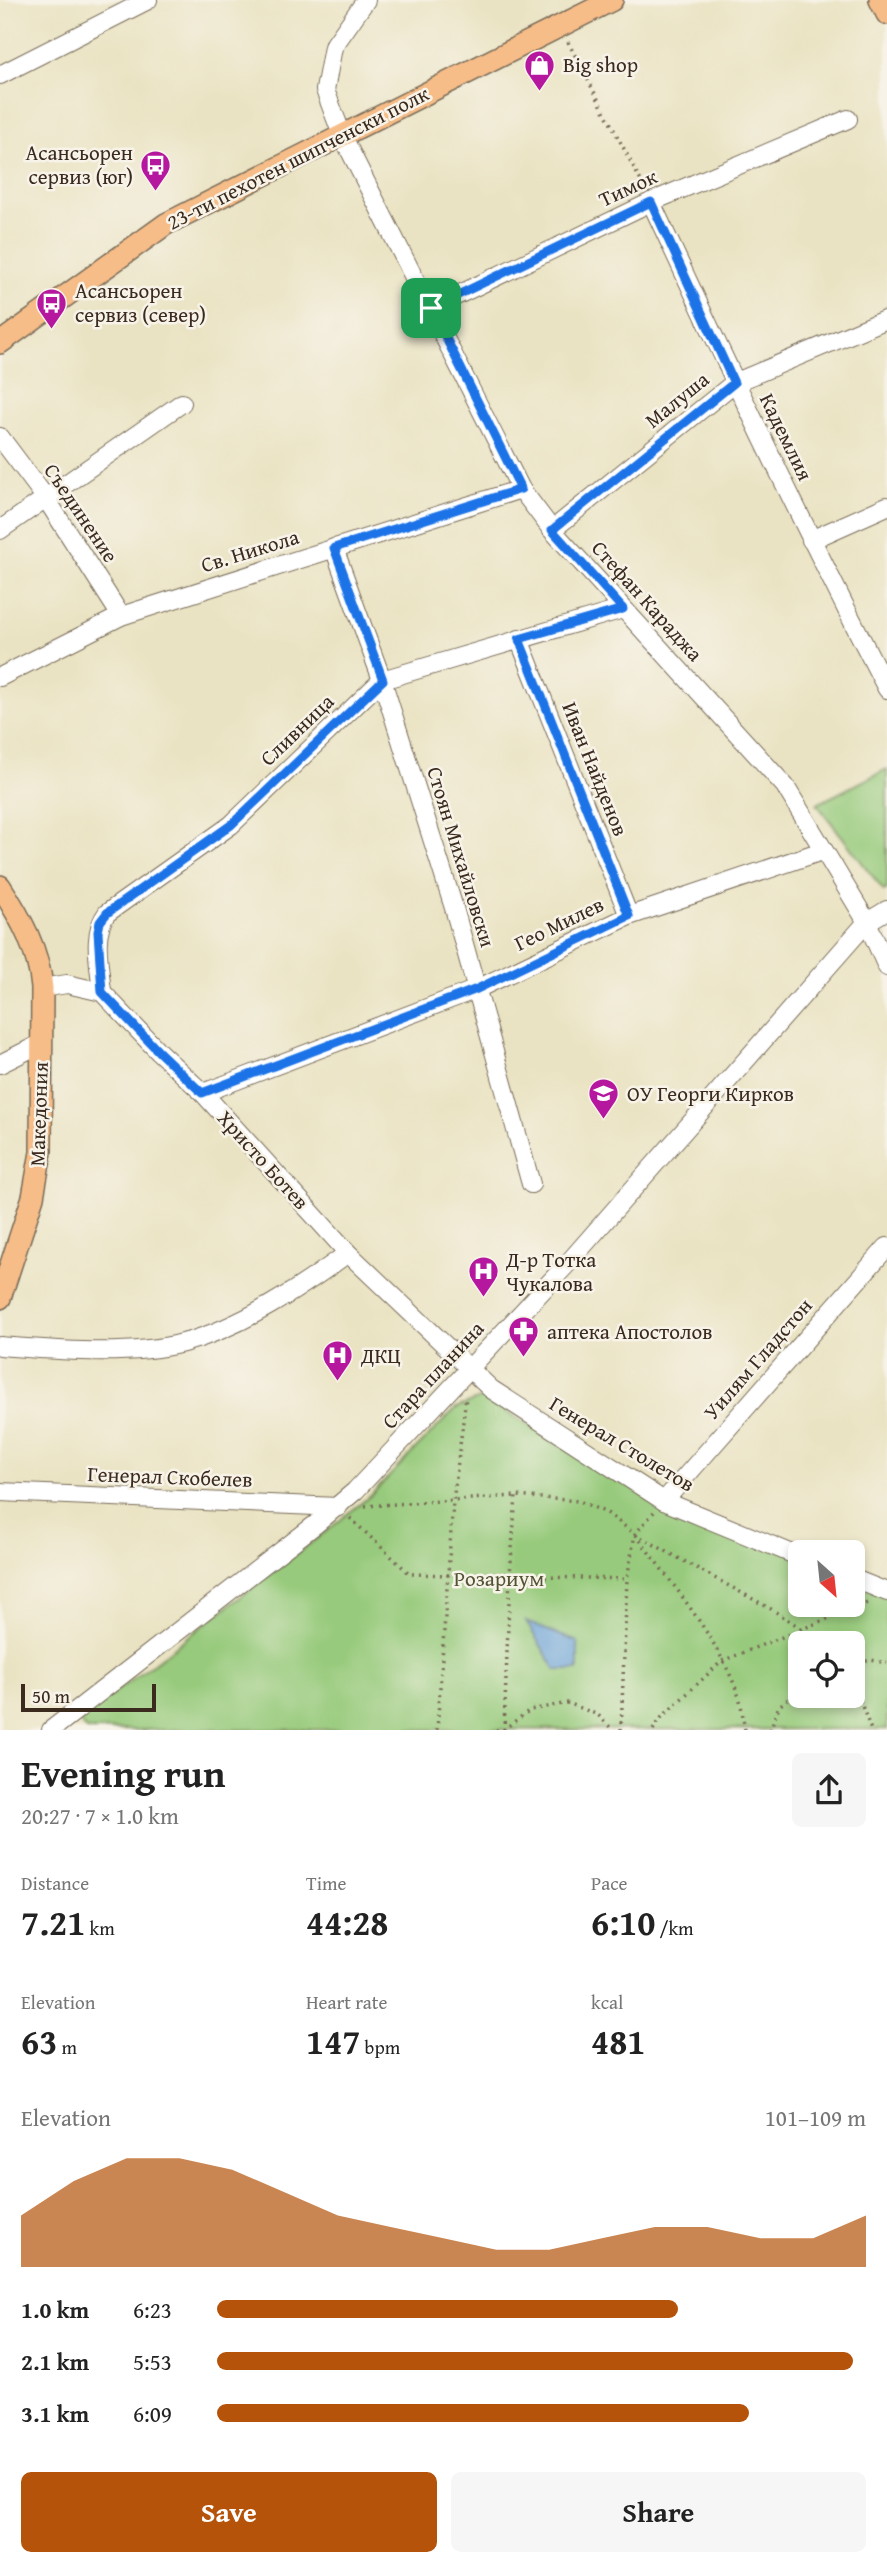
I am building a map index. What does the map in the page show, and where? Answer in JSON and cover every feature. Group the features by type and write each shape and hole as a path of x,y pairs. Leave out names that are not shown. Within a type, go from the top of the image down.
{"main road":[{"name":"23-ти пехотен шипченски полк","path":"0,343 166,224 612,0"},
{"path":"880,0 887,14"},
{"path":"3,897 32,944 41,968 42,998"},
{"name":"Македония","path":"0,1298 33,1197 41,1152 42,998"}],"street":[{"path":"0,75 148,0"},
{"name":"Стефан Караджа","path":"366,0 333,47 325,90 342,135 521,489 552,530 785,786 867,922 887,967"},
{"name":"Тимок","path":"431,308 651,202 848,119"},
{"name":"Кадемлия","path":"651,202 734,383 887,689"},
{"name":"Малуша","path":"552,530 734,383 887,319"},
{"path":"0,530 183,403"},
{"name":"Съединение","path":"0,437 45,497 121,616"},
{"name":"Св. Никола","path":"0,677 121,616 521,489"},
{"path":"811,540 887,506"},
{"name":"Стоян Михайловски","path":"334,548 383,680 477,989 531,1184"},
{"name":"Сливница","path":"102,992 98,932 100,922 107,913 231,825 383,680 623,609"},
{"name":"Иван Найденов","path":"519,639 629,916"},
{"name":"Гео Милев","path":"202,1093 477,989 629,916 822,851"},
{"name":"Стара планина","path":"51,1730 338,1507 569,1262 867,922 887,910"},
{"path":"42,998 67,984 102,992"},
{"name":"Христо Ботев","path":"102,992 202,1093 348,1253 469,1370"},
{"path":"0,1064 42,1043"},
{"name":"Уилям Гладстон","path":"663,1502 887,1247"},
{"path":"0,1346 76,1351 180,1344 249,1315 348,1253"},
{"name":"Генерал Столетов","path":"469,1370 491,1389 663,1502 788,1552"},
{"name":"Генерал Скобелев","path":"0,1492 338,1507"},
{"path":"865,1586 881,1596"}],"path":[{"path":"560,26 651,202"},
{"path":"437,1730 453,1502 469,1370"},
{"path":"504,1729 516,1496"},
{"path":"338,1507 453,1502 516,1496 579,1501 607,1513 635,1534 771,1609 804,1631"},
{"path":"621,1730 627,1579 635,1534 663,1502"},
{"path":"338,1507 410,1574 627,1579"},
{"path":"635,1534 680,1595 722,1661 739,1698 745,1730"},
{"path":"653,1730 662,1717 722,1661 881,1596"},
{"path":"865,1661 887,1663"},
{"path":"770,1730 779,1706 788,1699"},
{"path":"496,1730 504,1729 530,1710 568,1703 598,1715 613,1730"},
{"path":"863,1708 871,1730"}],"green space":[{"path":"887,769 887,889 884,891 817,804"},
{"name":"Розариум","path":"482,1398 663,1501 788,1552 788,1617 865,1617 865,1583 887,1592 887,1729 86,1730 79,1720 371,1495 456,1408"}],"water":[{"path":"526,1622 578,1642 578,1670 556,1670"}],"place":[{"name":"Big shop","path":"540,92"},
{"name":"Асансьорен сервиз (юг)","path":"156,192"},
{"name":"Асансьорен сервиз (север)","path":"52,330"},
{"name":"ОУ Георги Кирков","path":"604,1121"},
{"name":"Д-р Тотка Чукалова","path":"483,1299"},
{"name":"аптека Апостолов","path":"524,1359"},
{"name":"ДКЦ","path":"338,1383"}],"route":[{"path":"651,202 734,383 552,530 623,609 519,639 629,916 477,989 202,1093 102,992 98,932 100,922 107,913 231,825 383,680 334,548 521,489 431,308 651,202"}]}
